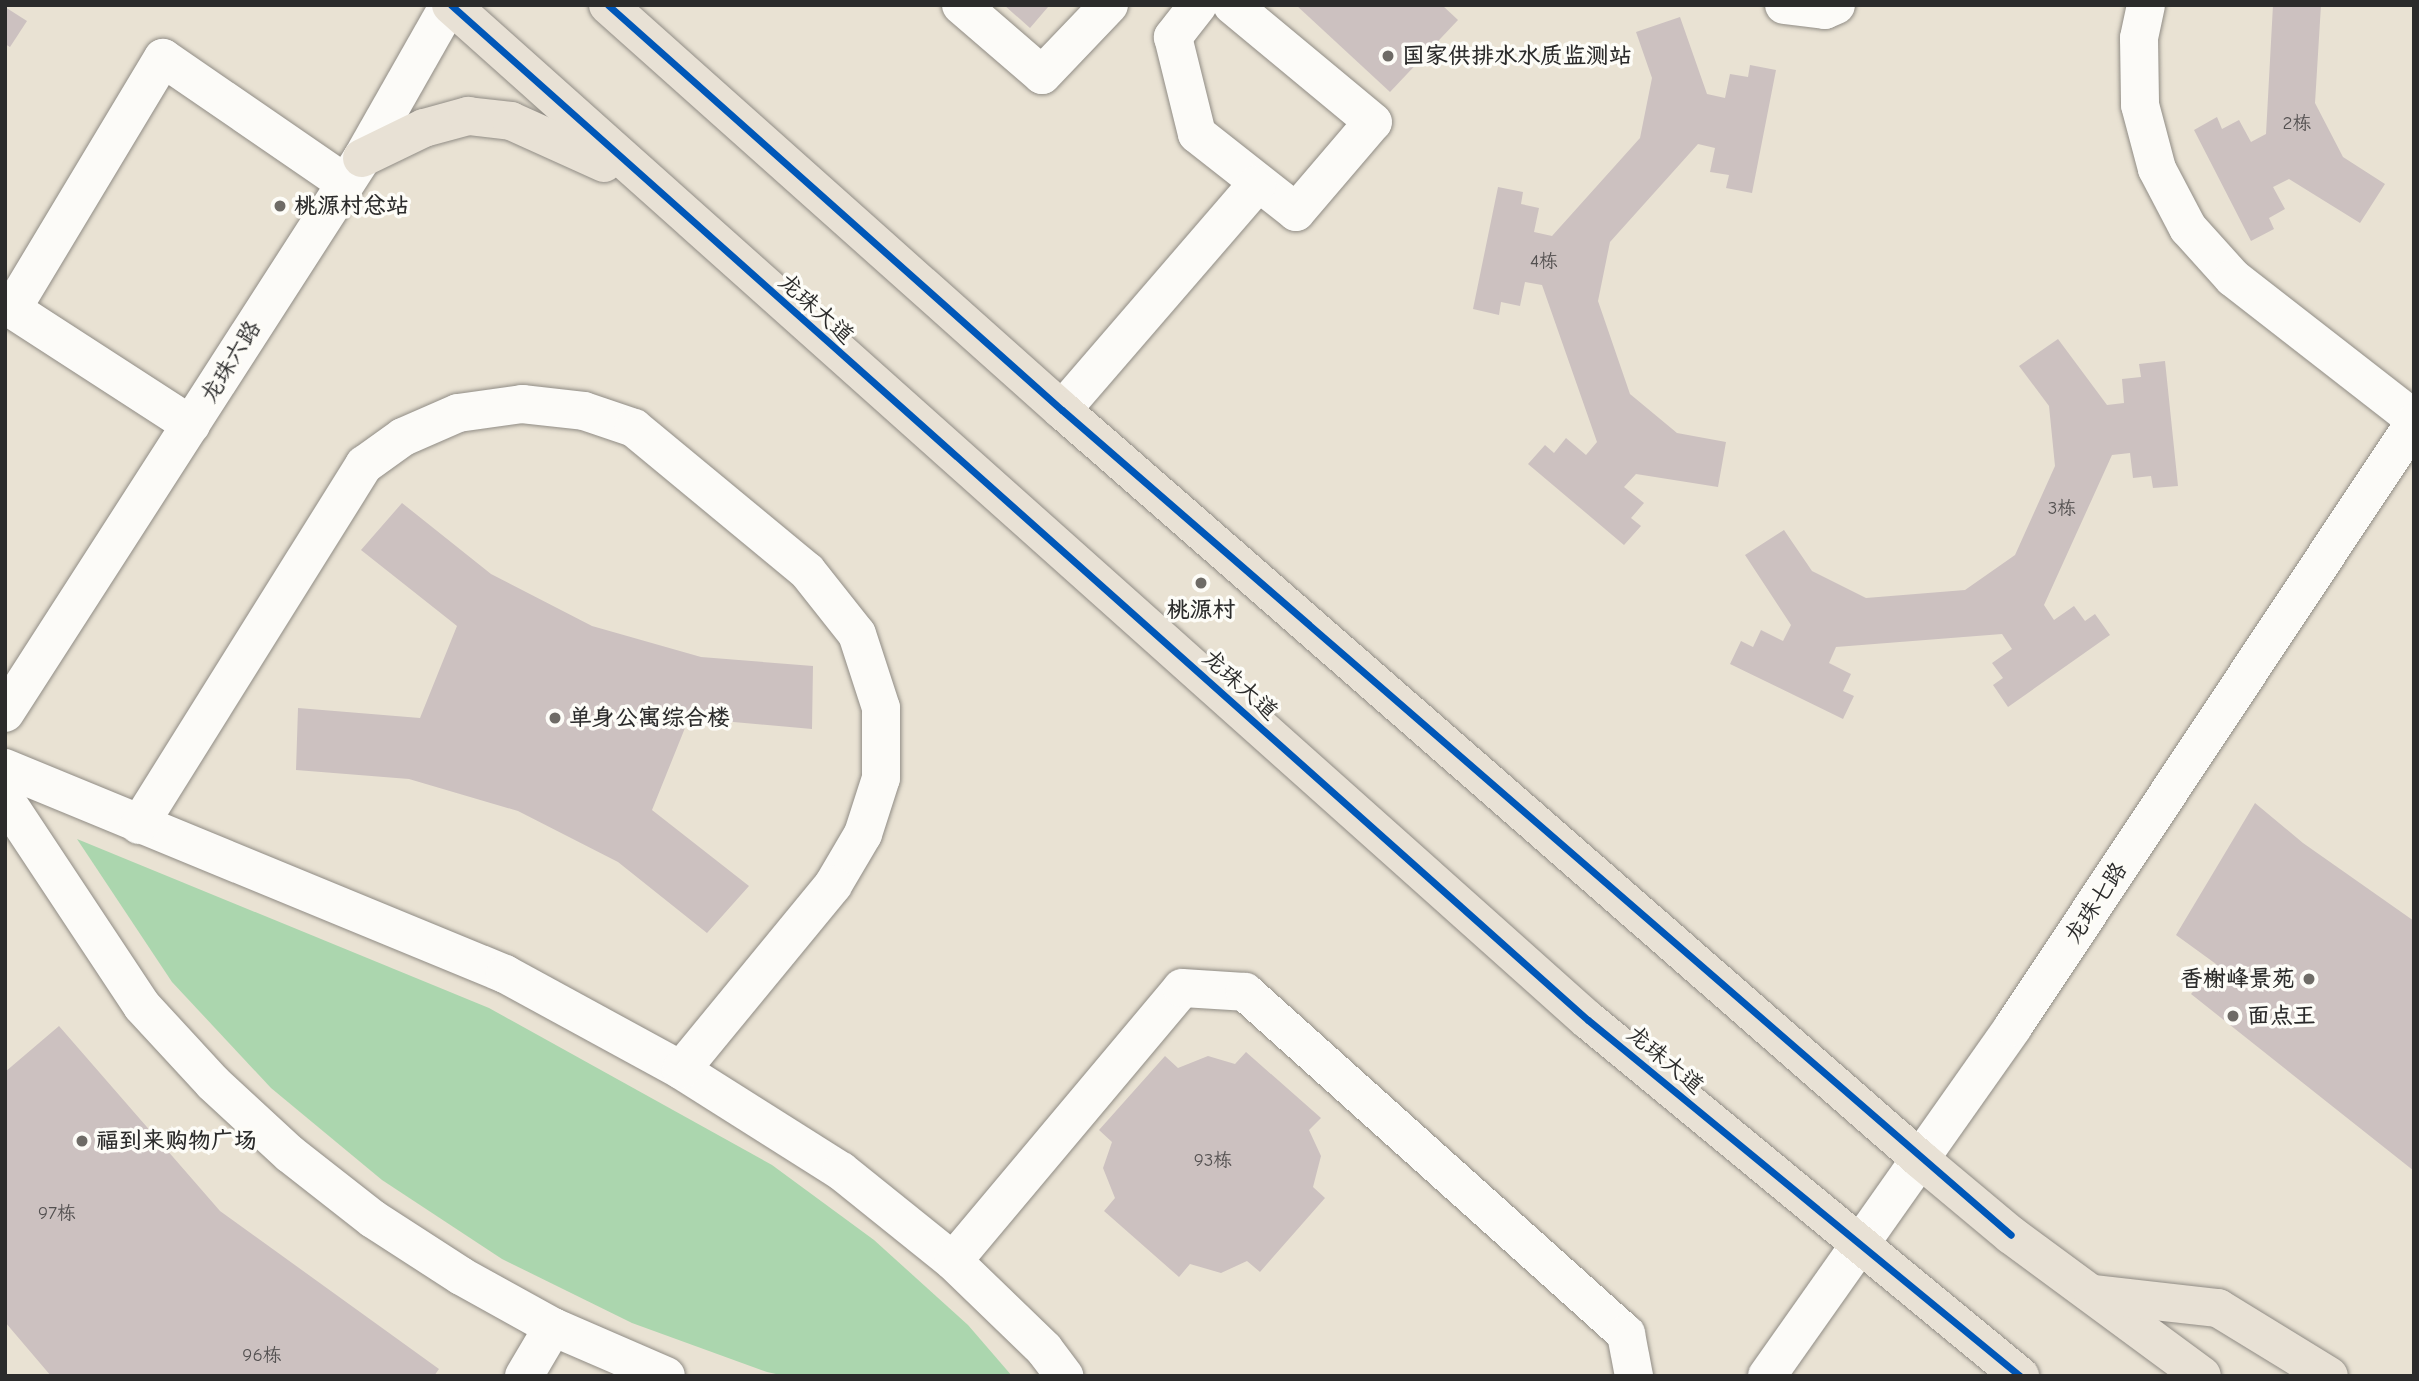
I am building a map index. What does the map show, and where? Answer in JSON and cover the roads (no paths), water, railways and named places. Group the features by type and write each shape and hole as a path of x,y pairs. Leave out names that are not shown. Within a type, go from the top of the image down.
{"main road":[{"name":"龙珠大道","path":"450,5 670,205 1588,1020 1858,1247 2020,1376"},
{"path":"608,5 1062,410 1920,1159 2011,1235 2202,1376"},
{"path":"354,171 424,128 468,116 511,121 588,153 670,205"},
{"path":"2093,1294 2218,1308 2329,1376"}],"street":[{"name":"龙珠六路","path":"5,713 354,171 450,5"},
{"path":"961,5 1042,75 1109,5"},
{"path":"1198,5 1173,37 1197,134 1257,184 1296,212 1373,122 1231,5"},
{"path":"1784,5 1825,10 1836,5"},
{"path":"2146,5 2139,38 2140,105 2157,169 2188,228 2233,278 2414,421"},
{"path":"191,425 12,309 163,58 354,171"},
{"path":"1062,410 1257,184"},
{"path":"139,825 364,465 403,437 458,413 522,404 584,411 634,428 807,570 857,634 881,708 881,778 863,834 833,885 681,1070"},
{"name":"龙珠七路","path":"1767,1376 2021,1016 2414,421"},
{"path":"5,768 505,974 681,1070 841,1171 953,1261 1044,1349 1064,1376"},
{"path":"5,799 142,1006 213,1083 290,1154 373,1219 461,1276 553,1327 666,1376"},
{"path":"953,1261 1182,988 1245,992 1626,1334 1634,1376"},
{"path":"524,1376 553,1327"}],"place":[{"name":"国家供排水水质监测站","path":"1388,56"},
{"name":"桃源村总站","path":"280,206"},
{"name":"桃源村","path":"1201,583"},
{"name":"单身公寓综合楼","path":"555,718"},
{"name":"香榭峰景苑","path":"2309,979"},
{"name":"面点王","path":"2233,1016"},
{"name":"福到来购物广场","path":"82,1141"}]}
